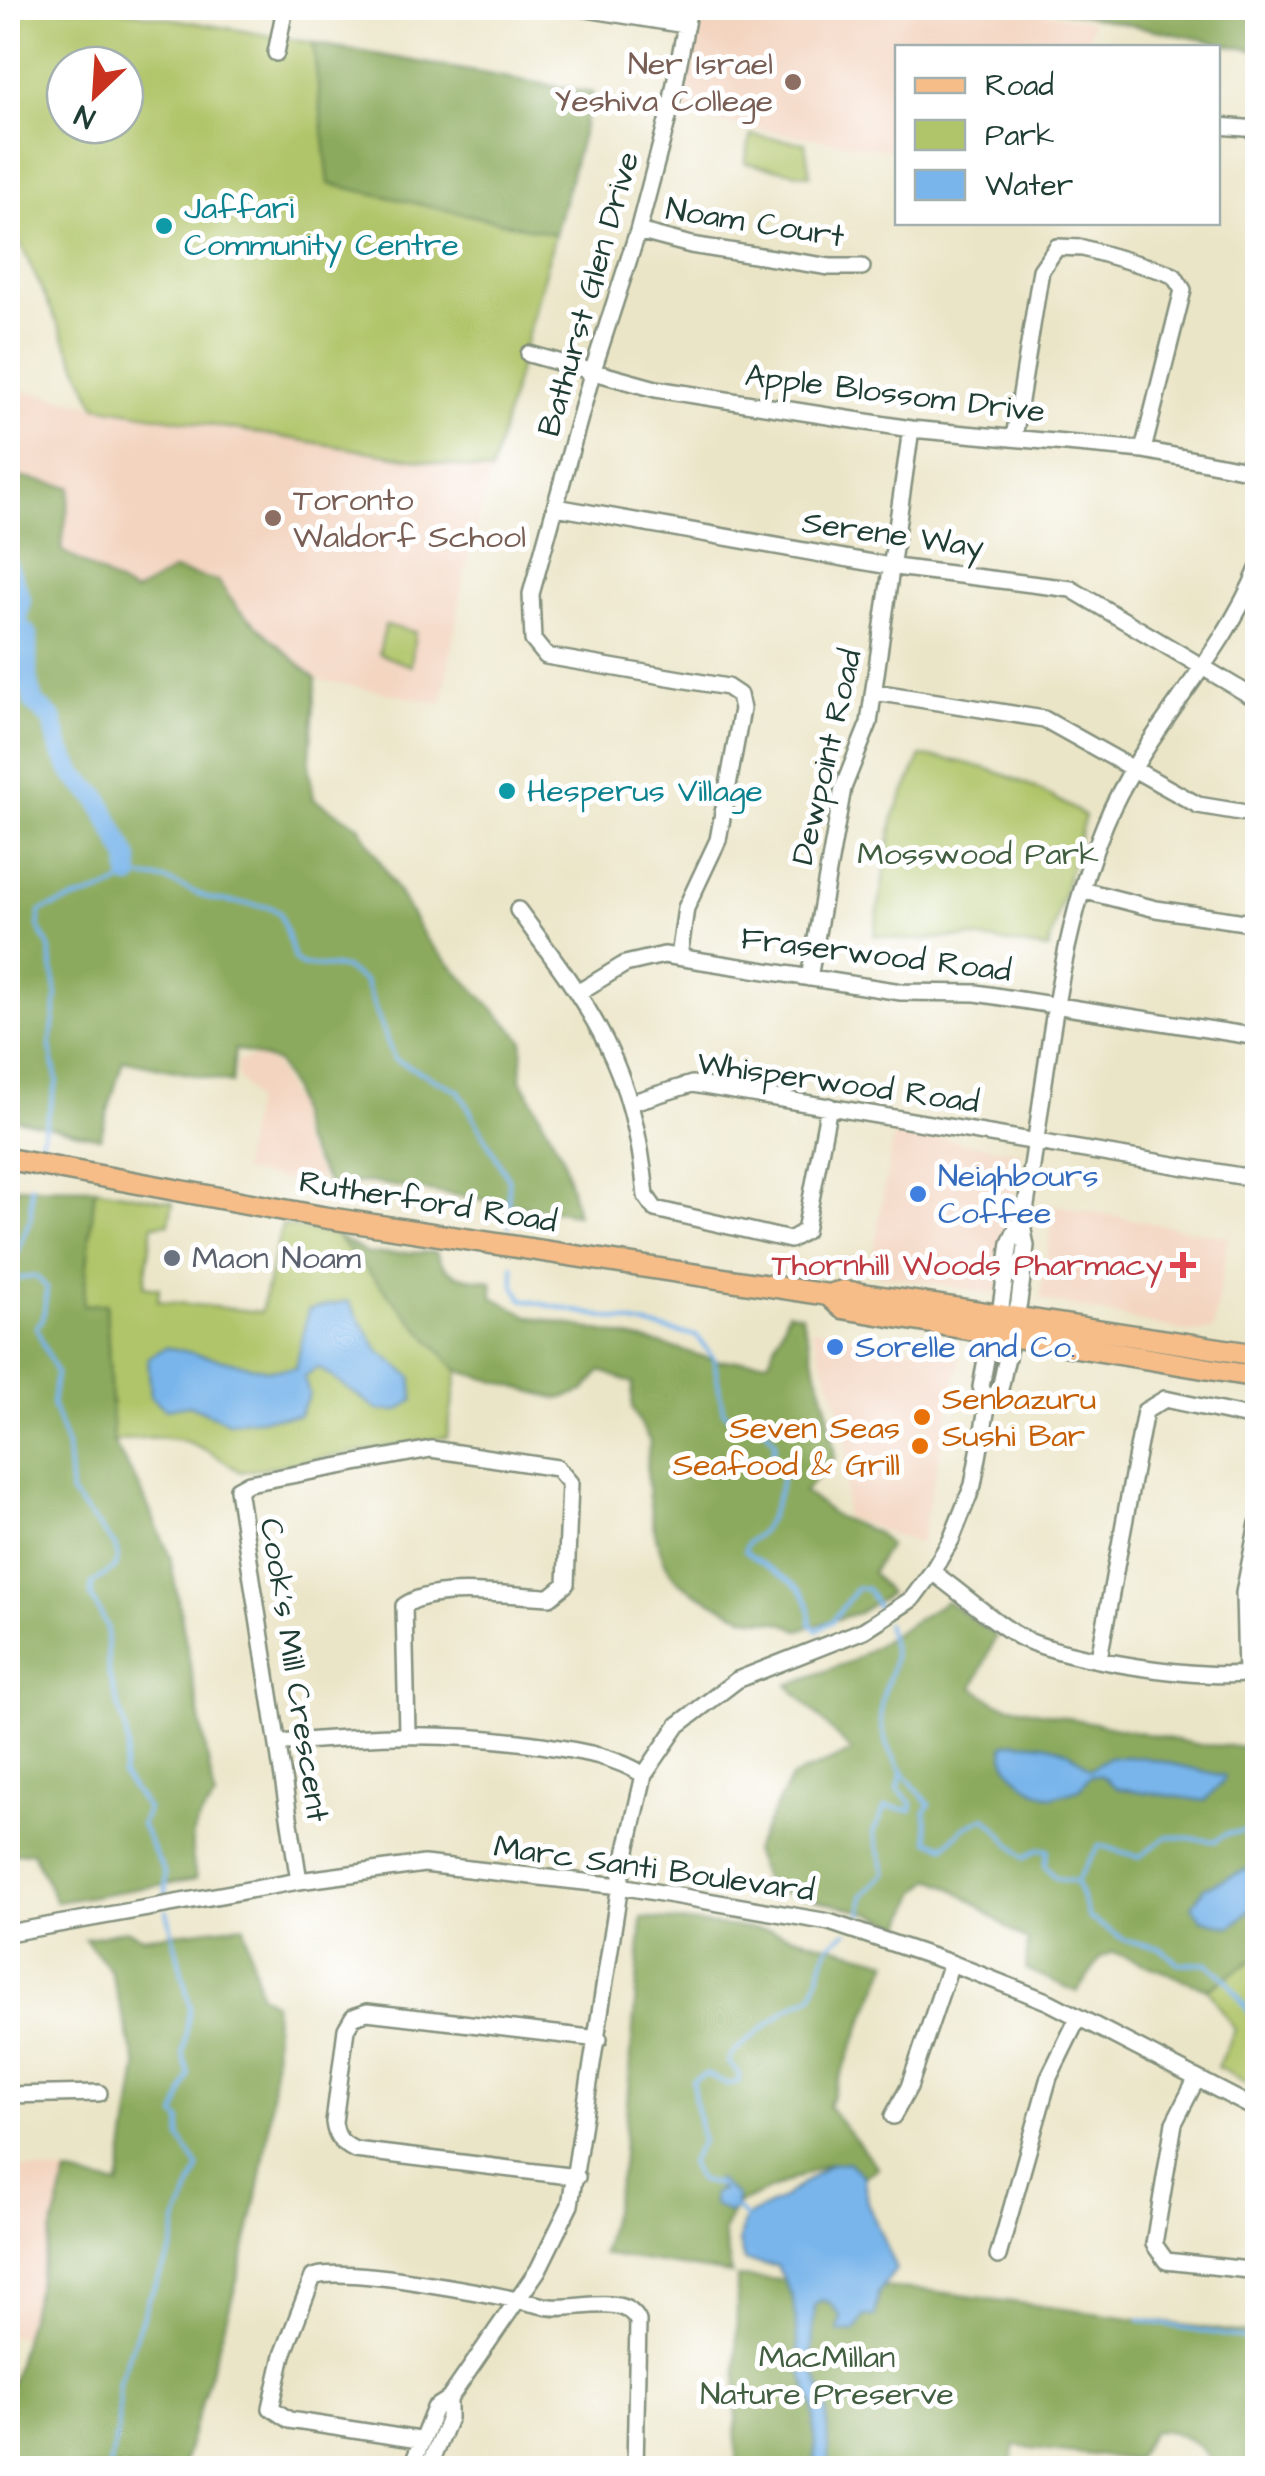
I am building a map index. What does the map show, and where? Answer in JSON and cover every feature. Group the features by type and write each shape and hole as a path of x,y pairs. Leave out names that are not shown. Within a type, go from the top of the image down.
{"main road":[{"name":"Rutherford Road","path":"12,1162 322,1217 828,1296 842,1308 1258,1356"},
{"name":"Rutherford Road","path":"1005,1325 1258,1377"}],"street":[{"path":"276,54 285,8"},
{"path":"580,8 685,25"},
{"name":"Bathurst Glen Drive","path":"680,957 686,908 718,840 742,708 739,695 728,687 546,656 533,640 531,594 593,370 638,232 670,110 689,8"},
{"path":"1220,126 1258,129"},
{"name":"Noam Court","path":"638,232 810,264 862,267"},
{"path":"1014,438 1041,270 1057,248 1083,248 1163,271 1174,276 1182,290 1143,450"},
{"name":"Apple Blossom Drive","path":"528,354 656,389 911,429 1143,450 1258,472"},
{"name":"Dewpoint Road","path":"809,978 843,788 869,723 911,429"},
{"name":"Serene Way","path":"556,506 894,567 1071,589 1258,700"},
{"path":"411,2468 434,2408 449,2399 560,2232 577,2177 620,1886 644,1775 678,1725 737,1680 864,1630 912,1599 951,1540 972,1484 988,1402 981,1387 1005,1325 1026,1246 1022,1225 1056,1006 1082,890 1106,821 1256,574"},
{"path":"874,692 1044,719 1198,805 1258,815"},
{"path":"1082,890 1156,909 1258,924"},
{"path":"518,910 591,1008 632,1102 646,1196 655,1209 790,1240 805,1231 829,1106"},
{"name":"Fraserwood Road","path":"579,992 625,964 664,955 901,992 976,993 1258,1037"},
{"name":"Whisperwood Road","path":"632,1102 692,1084 1258,1178"},
{"path":"1100,1658 1145,1411 1165,1399 1258,1418"},
{"name":"Cook's Mill Crescent","path":"298,1881 238,1490 250,1483 432,1449 558,1468 570,1483 566,1584 550,1597 447,1594 416,1597 404,1606 407,1732"},
{"path":"932,1572 1021,1637 1100,1658 1214,1676 1252,1673 1244,1593 1258,1523"},
{"path":"278,1742 407,1732 587,1752 628,1764 644,1775"},
{"name":"Marc Santi Boulevard","path":"8,1933 298,1881 424,1864 620,1886 829,1922 951,1963 1078,2018 1258,2110"},
{"path":"893,2116 909,2087 951,1963"},
{"path":"577,2177 356,2150 344,2144 336,2137 334,2122 346,2029 353,2017 367,2012 600,2039"},
{"path":"998,2256 1049,2078 1078,2018"},
{"path":"1196,2080 1174,2124 1154,2244 1166,2261 1258,2272"},
{"path":"8,2095 100,2094"},
{"path":"419,2440 289,2420 275,2413 271,2398 308,2282 328,2273 562,2309 618,2305 635,2314 634,2468"},
{"path":"428,2468 449,2418 449,2399"}],"shaded area":[{"name":"Ner Israel Yeshiva College","path":"700,8 1018,8 1092,21 1087,45 895,45 895,152 682,117"},
{"name":"Toronto Waldorf School","path":"8,387 96,406 491,472 465,570 442,704 316,679 238,609 217,581 174,570 134,593 61,550 71,487 8,475"},
{"path":"256,1057 274,1064 293,1104 298,1139 320,1175 316,1185 241,1172 254,1099 237,1075 237,1062"},
{"path":"894,1131 1021,1152 997,1294 870,1273"},
{"path":"1055,1205 1228,1237 1213,1330 1191,1333 1040,1299"},
{"path":"811,1328 961,1357 920,1544 845,1517 847,1445 841,1412"},
{"path":"8,2166 67,2174 22,2338 8,2336"}],"green space":[{"path":"8,8 110,8 313,43 330,184 555,234 491,472 96,406 14,230 22,21 8,18"},
{"path":"1049,8 1257,8 1257,51"},
{"path":"313,43 593,93 555,234 329,184"},
{"path":"751,135 805,143 810,175 745,163"},
{"path":"8,475 71,487 61,550 134,593 174,570 218,581 238,609 316,679 309,769 314,799 359,826 426,939 523,1040 521,1079 563,1157 577,1214 369,1182 329,1185 302,1140 292,1091 277,1062 235,1049 232,1083 123,1060 100,1138 8,1117"},
{"path":"385,625 415,632 411,666 379,654"},
{"name":"Mosswood Park","path":"921,756 986,768 1046,793 1085,816 1048,949 969,937 904,940 874,935 894,815"},
{"path":"8,1187 95,1188 83,1305 106,1304 113,1442 139,1486 170,1556 215,1799 193,1836 196,1879 56,1902 33,1852 8,1854"},
{"path":"95,1188 173,1202 169,1223 153,1225 144,1286 159,1288 158,1301 261,1312 282,1225 335,1235 458,1371 447,1437 240,1472 209,1451 181,1440 150,1437 113,1442 106,1304 83,1305"},
{"path":"335,1235 368,1254 436,1252 451,1272 492,1281 493,1297 528,1316 661,1344 718,1361 769,1360 788,1312 801,1314 827,1407 835,1457 804,1492 837,1517 877,1533 889,1545 872,1572 889,1594 858,1613 799,1630 741,1615 684,1586 670,1570 656,1535 647,1474 650,1442 632,1408 633,1383 601,1371 584,1391 559,1399 458,1371"},
{"path":"946,1601 996,1636 973,1688 997,1703 1200,1745 1257,1747 1257,1957 1208,1989 1113,1952 1102,1956 1077,1992 1026,1969 1028,1941 958,1892 931,1879 918,1891 903,1926 875,1914 768,1889 753,1851 791,1778 852,1752 788,1685 852,1661"},
{"path":"642,1918 771,1930 889,1961 828,2106 878,2168 853,2183 830,2163 735,2205 723,2232 732,2274 602,2254 622,2167"},
{"path":"244,1925 260,1994 274,2003 269,2122 248,2239 182,2468 8,2468 8,2397 67,2174 119,2186 137,2067 110,1970 85,1939 126,1930 142,1937"},
{"path":"1257,1957 1257,2088 1217,2067 1235,2030 1208,1989"},
{"name":"MacMillan Nature Preserve","path":"737,2277 923,2290 1257,2335 1257,2468 1216,2468 1190,2440 1153,2431 1135,2460 1015,2446 1010,2468 736,2468"}],"water":[{"path":"348,1301 379,1351 412,1377 414,1400 398,1411 378,1410 318,1367 304,1377 309,1394 299,1415 228,1422 189,1405 166,1409 151,1397 148,1358 166,1347 268,1370 296,1368 308,1310"},
{"path":"1014,1742 1056,1747 1090,1769 1109,1757 1142,1757 1225,1776 1205,1801 1117,1788 1102,1776 1091,1775 1080,1789 1053,1797 1026,1785 1012,1772 1003,1745"},
{"path":"1257,1865 1257,1894 1247,1913 1230,1927 1201,1919 1192,1906 1204,1888"},
{"path":"848,2162 864,2177 867,2202 896,2269 878,2293 875,2316 864,2316 855,2331 838,2332 841,2316 829,2302 821,2300 815,2305 811,2364 826,2403 829,2468 815,2468 814,2408 800,2368 793,2298 777,2266 744,2261 739,2242 742,2225 750,2215 779,2201 830,2164"},
{"path":"717,2180 737,2196 736,2208 729,2213 713,2204 713,2193 721,2190 714,2183"}],"waterway":[{"path":"8,567 21,599 17,625 27,634 27,677 34,703 52,719 60,749 74,775 98,798 129,859 130,876"},
{"path":"40,1145 57,1081 50,1047 57,996 49,947 38,926 40,912 110,888 130,876 166,880 211,899 270,907 280,913 295,960 302,965 344,968 365,982 394,1059 459,1091 508,1178 509,1226"},
{"path":"31,1185 31,1217 13,1262 16,1279 36,1276 47,1288 43,1319 36,1327 56,1373 52,1404 67,1447 71,1494 115,1546 118,1557 114,1568 92,1584 91,1596 107,1626 108,1671 125,1727 128,1749 122,1775 147,1809 141,1825 164,1872 167,1901"},
{"path":"513,1266 514,1285 523,1300 697,1336 714,1359 723,1411 734,1421 762,1424 775,1442 772,1459 782,1465 780,1488 771,1514 745,1551 798,1589 806,1598 810,1624 817,1630 832,1621 857,1588 867,1589 882,1615"},
{"path":"886,1623 893,1659 881,1708 882,1724 900,1768 930,1804 925,1812 929,1841 945,1846 965,1827 986,1817 1024,1858 1039,1849 1048,1850 1045,1866 1056,1878 1076,1882"},
{"path":"853,1925 862,1916 863,1895 886,1873 873,1833 886,1807 912,1810 912,1803 898,1789 903,1770"},
{"path":"1076,1882 1099,1845 1139,1857 1168,1836 1215,1841 1226,1834 1251,1830 1258,1815"},
{"path":"1076,1882 1089,1918 1125,1940 1160,1948 1178,1963 1208,1964 1227,1980 1258,2025"},
{"path":"109,2468 118,2428 119,2383 149,2298 172,2251 178,2219 199,2168 180,2138 181,2120 176,2115 189,2075 183,2054 190,2006 167,1911"},
{"path":"718,2185 700,2181 689,2163 702,2141 692,2081 706,2074 727,2084 738,2082 739,2074 728,2062 733,2053 787,2009 813,1995 828,1946 847,1932"},
{"path":"736,2208 750,2223"},
{"path":"1139,2320 1258,2341"}],"place":[{"name":"Ner Israel Yeshiva College","path":"793,82"},
{"name":"Jaffari Community Centre","path":"164,226"},
{"name":"Toronto Waldorf School","path":"273,518"},
{"name":"Hesperus Village","path":"507,791"},
{"name":"Neighbours Coffee","path":"918,1194"},
{"name":"Maon Noam","path":"172,1258"},
{"name":"Thornhill Woods Pharmacy","path":"1183,1265"},
{"name":"Sorelle and Co.","path":"835,1347"},
{"name":"Senbazuru Sushi Bar","path":"922,1417"},
{"name":"Seven Seas Seafood & Grill","path":"920,1446"}]}
